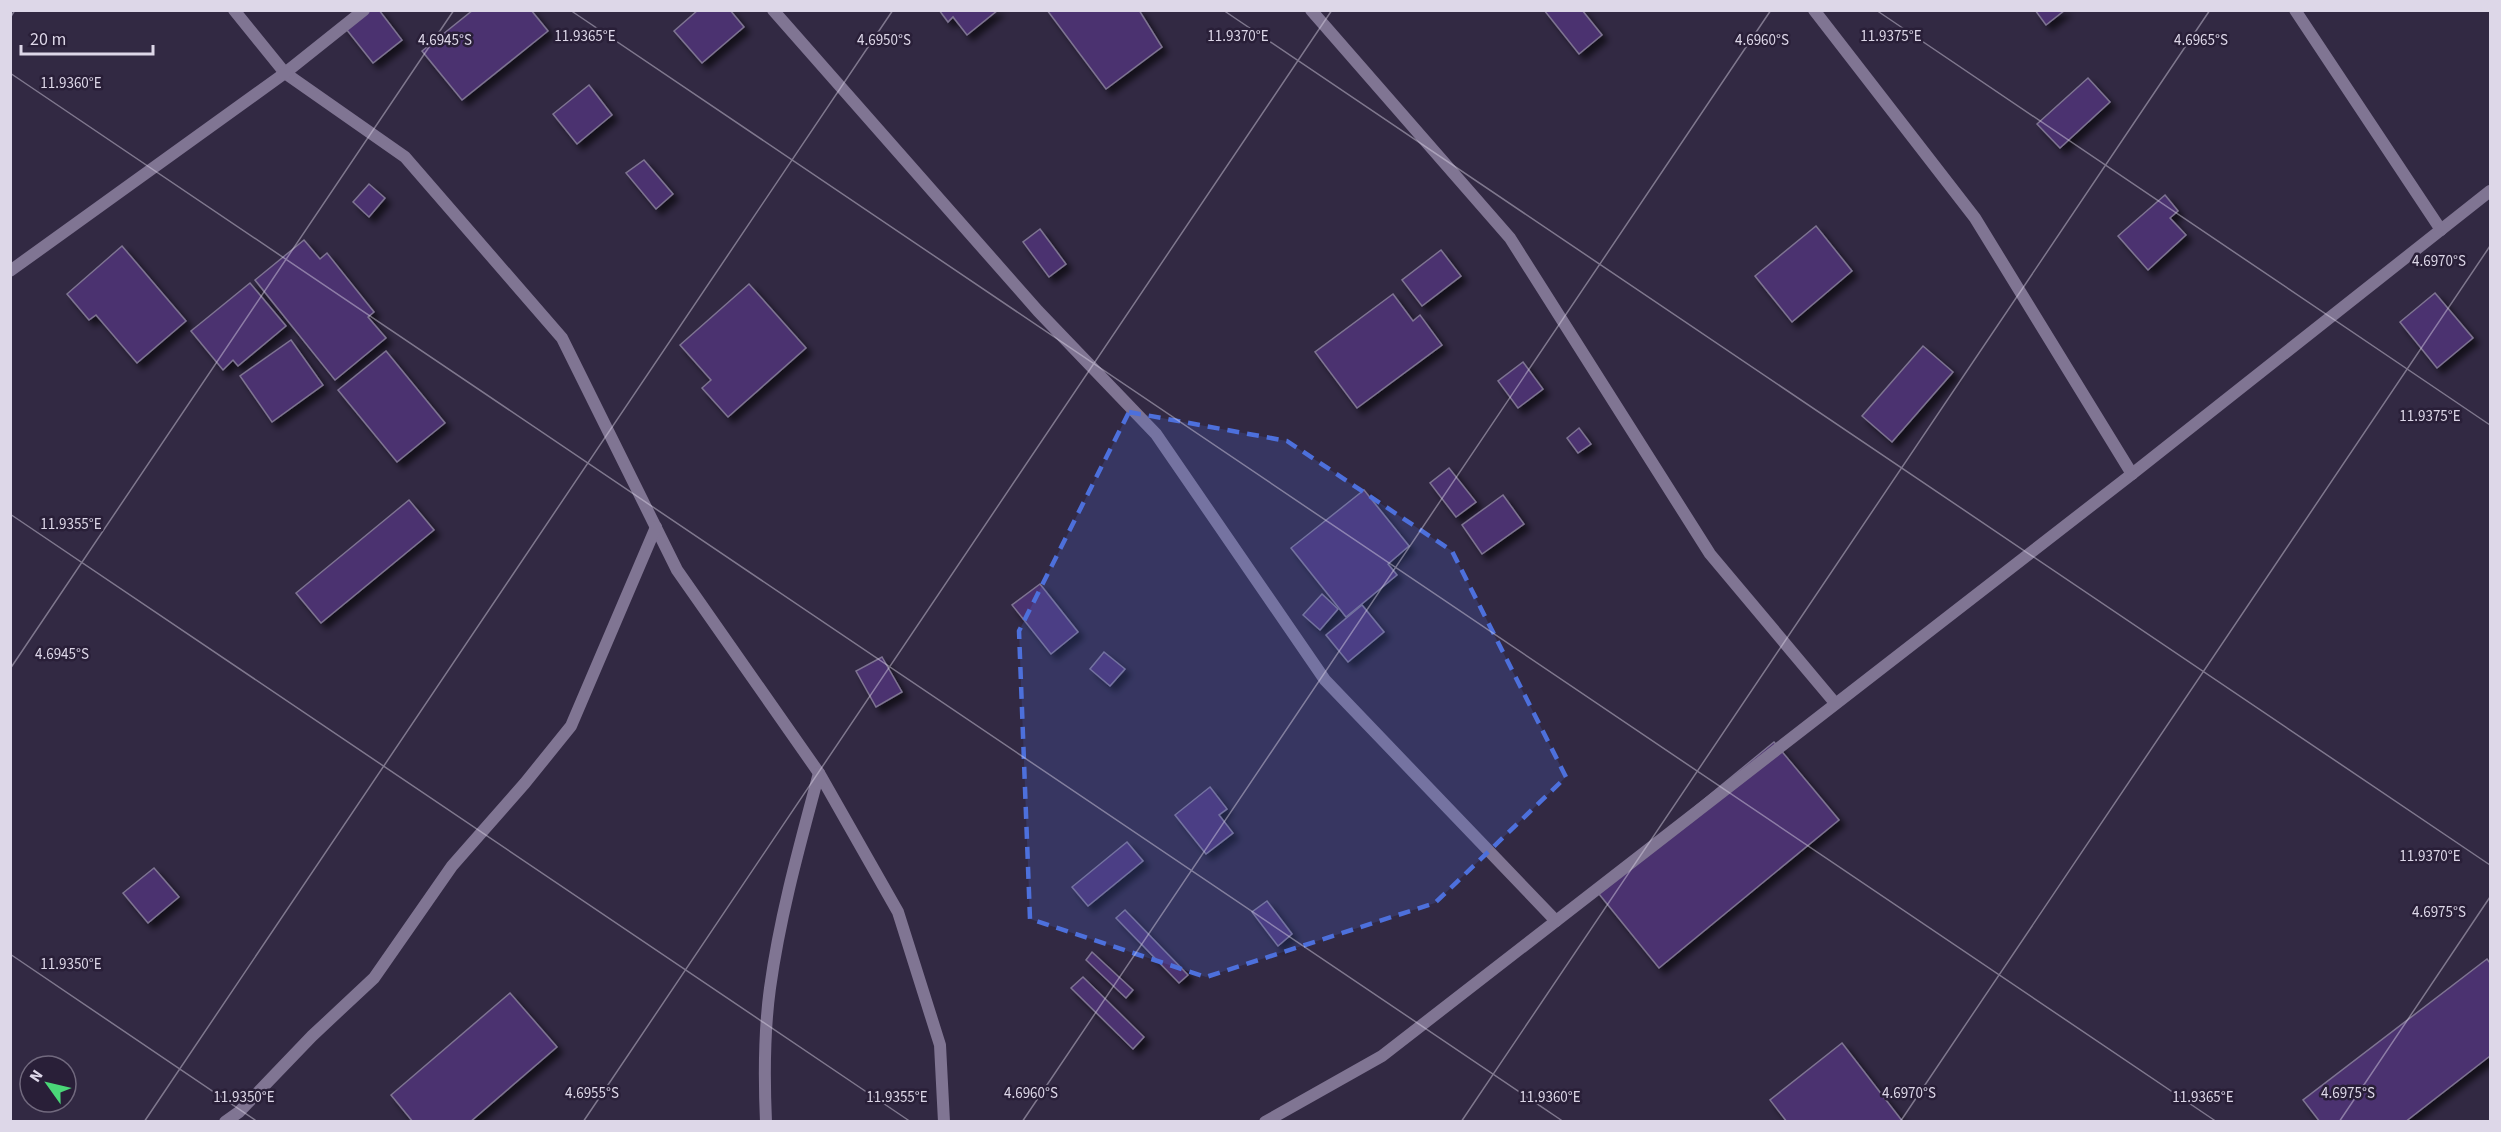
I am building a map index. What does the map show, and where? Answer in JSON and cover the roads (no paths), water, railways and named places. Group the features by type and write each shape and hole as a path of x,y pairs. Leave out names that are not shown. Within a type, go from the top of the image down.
{"street":[{"path":"234,10 285,73 405,157 562,338 677,570 819,773 898,912 940,1045 944,1122"},
{"path":"10,271 285,73 364,10"},
{"path":"773,10 1038,311 1156,434 1324,680 1556,921"},
{"path":"1311,10 1510,238 1710,554 1835,704"},
{"path":"1814,10 1975,218 2132,474"},
{"path":"2295,10 2441,230"},
{"path":"1265,1122 1382,1056 2132,474 2490,191"},
{"path":"225,1122 239,1112 312,1036 374,978 452,866 525,783 571,726 656,527"},
{"path":"766,1122 764,1078 770,989 789,886 819,773"}]}
